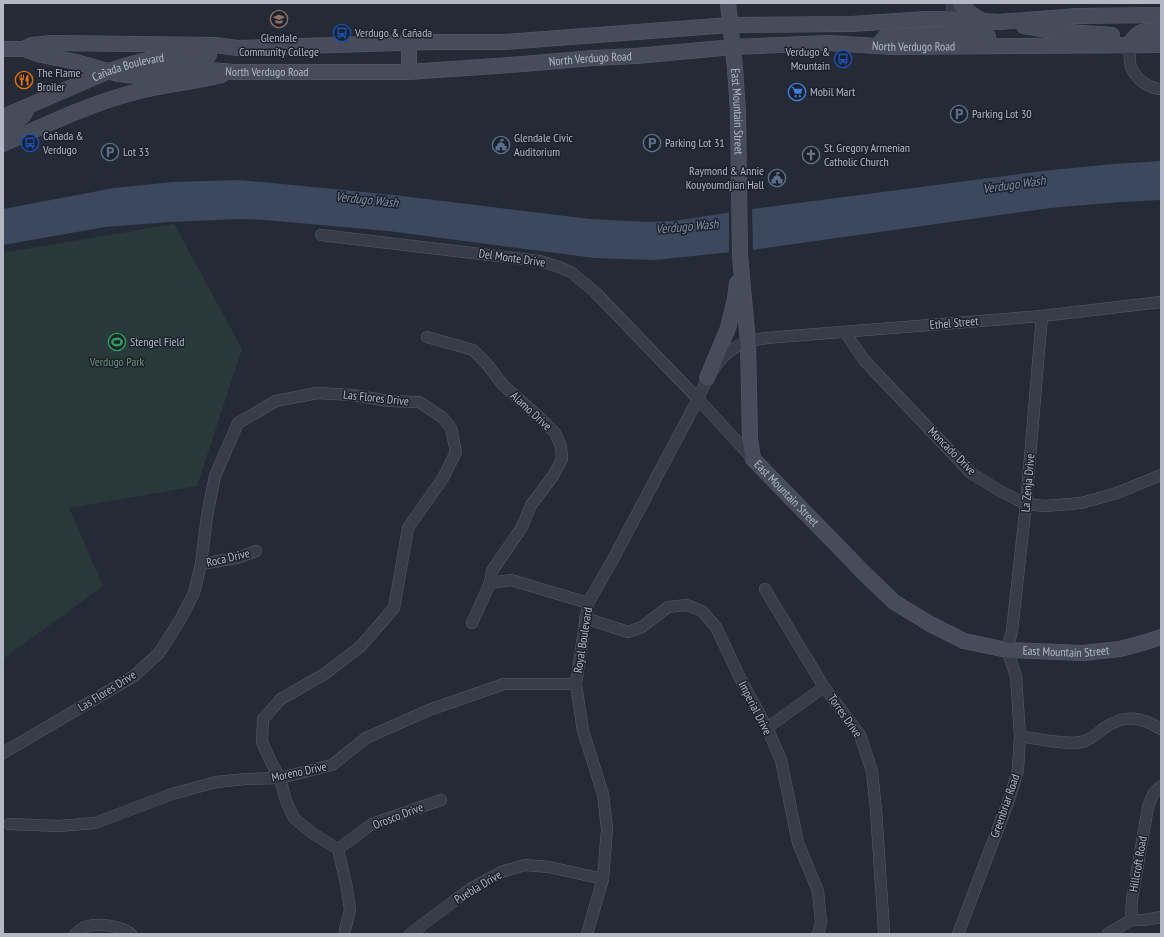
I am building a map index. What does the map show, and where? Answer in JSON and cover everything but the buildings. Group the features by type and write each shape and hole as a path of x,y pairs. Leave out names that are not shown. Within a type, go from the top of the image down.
{"main road":[{"name":"East Mountain Street","path":"728,3 738,112 740,256 748,342 750,440 753,459 894,602 932,625 964,641 1007,650 1083,653 1120,649 1161,637"},
{"path":"960,3 971,15 984,21"},
{"name":"North Verdugo Road","path":"24,49 32,45 52,43 215,45 237,48 504,42 730,25 852,24 926,19 951,27 984,21 999,22 1077,16 1161,15"},
{"path":"999,22 1095,35 1118,36 1123,38 1129,44 1136,35 1144,30 1161,30"},
{"path":"878,46 886,37 951,27 971,36 1015,37 1034,46"},
{"path":"409,43 409,72"},
{"name":"North Verdugo Road","path":"3,49 24,49 41,56 76,62 109,71 137,76 193,69 233,72 409,72 636,56 733,47 829,43 878,46 1161,45"},
{"name":"Cañada Boulevard","path":"3,117 109,71 149,60 173,56 220,54 237,48"},
{"name":"Cañada Boulevard","path":"3,144 73,113 105,101 149,88 203,80 233,72"},
{"path":"3,130 23,116 30,105"},
{"path":"707,378 728,328 735,299 740,256"}],"street":[{"path":"951,27 952,3"},
{"path":"1129,44 1131,66 1137,77 1147,86 1161,89"},
{"name":"Del Monte Drive","path":"321,235 540,261 571,272 595,292 698,399 753,459"},
{"name":"Ethel Street","path":"748,342 766,338 1042,316 1161,302"},
{"name":"La Zenja Drive","path":"1007,650 1012,631 1026,504 1042,316"},
{"name":"Moncado Drive","path":"846,332 864,360 971,473 1000,491 1026,504 1045,506 1081,503 1117,493 1161,475"},
{"name":"Alamo Drive","path":"427,337 474,350 486,362 503,385 555,433 561,446 562,459 553,476 531,505 522,527 492,571 490,583 472,624"},
{"name":"Royal Boulevard","path":"587,934 602,879 607,830 603,794 583,731 576,684 588,603 612,562 698,399 707,378 722,359 734,348 748,342"},
{"name":"Las Flores Drive","path":"3,753 134,676 159,653 180,620 194,593 201,564 215,476 238,423 276,401 317,393 353,395 388,402 419,402 442,416 451,428 456,452 443,478 408,528 394,608 361,646 326,673 281,699 263,719 262,742 280,778 286,801 294,818 312,833 338,849"},
{"name":"Roca Drive","path":"201,564 237,558 256,551"},
{"path":"490,583 511,580 588,603"},
{"name":"Torres Drive","path":"765,589 824,687 860,735 872,771 884,931"},
{"name":"Imperial Drive","path":"585,618 628,632 642,627 668,608 687,605 702,611 716,627 740,678 767,728 781,760 798,843 818,891 821,923 818,934"},
{"name":"Greenbriar Road","path":"958,934 1010,797 1018,770 1020,736 1016,676 1007,650"},
{"name":"Moreno Drive","path":"10,824 59,826 96,823 172,794 216,782 280,778 332,765 366,738 429,710 504,684 576,684"},
{"path":"767,728 824,687"},
{"path":"1020,736 1075,744 1086,741 1119,720 1128,718 1142,720 1161,728"},
{"name":"Hillcroft Road","path":"1131,920 1132,899 1148,807 1153,794 1161,786"},
{"name":"Orosco Drive","path":"338,849 372,824 441,800"},
{"path":"338,849 347,888 350,910 346,933"},
{"name":"Puebla Drive","path":"410,934 470,889 501,872 525,865 549,867 602,879"},
{"path":"1108,934 1131,920 1144,920 1161,917"},
{"path":"75,934 82,928 98,924 126,930 131,934"}],"green space":[{"name":"Verdugo Park","path":"174,224 242,349 197,486 69,508 103,586 3,659 3,253"}],"water":[{"name":"Verdugo Wash","path":"1161,161 1161,200 1050,208 752,250 654,260 594,258 388,231 239,219 105,227 3,245 3,209 114,188 173,182 236,180 262,182 394,195 590,219 647,222 674,221 752,209 1042,171"}],"pier":[{"path":"752,208 753,252 729,255 729,212"}],"place":[{"name":"Glendale Community College","path":"279,19"},
{"name":"Verdugo & Cañada","path":"342,33"},
{"name":"Verdugo & Mountain","path":"843,59"},
{"name":"The Flame Broiler","path":"24,80"},
{"name":"Mobil Mart","path":"797,92"},
{"name":"Parking Lot 30","path":"959,114"},
{"name":"Cañada & Verdugo","path":"30,143"},
{"name":"Parking Lot 31","path":"652,143"},
{"name":"Glendale Civic Auditorium","path":"501,145"},
{"name":"Lot 33","path":"110,152"},
{"name":"St. Gregory Armenian Catholic Church","path":"811,155"},
{"name":"Raymond & Annie Kouyoumdjian Hall","path":"777,178"},
{"name":"Stengel Field","path":"117,342"}]}
